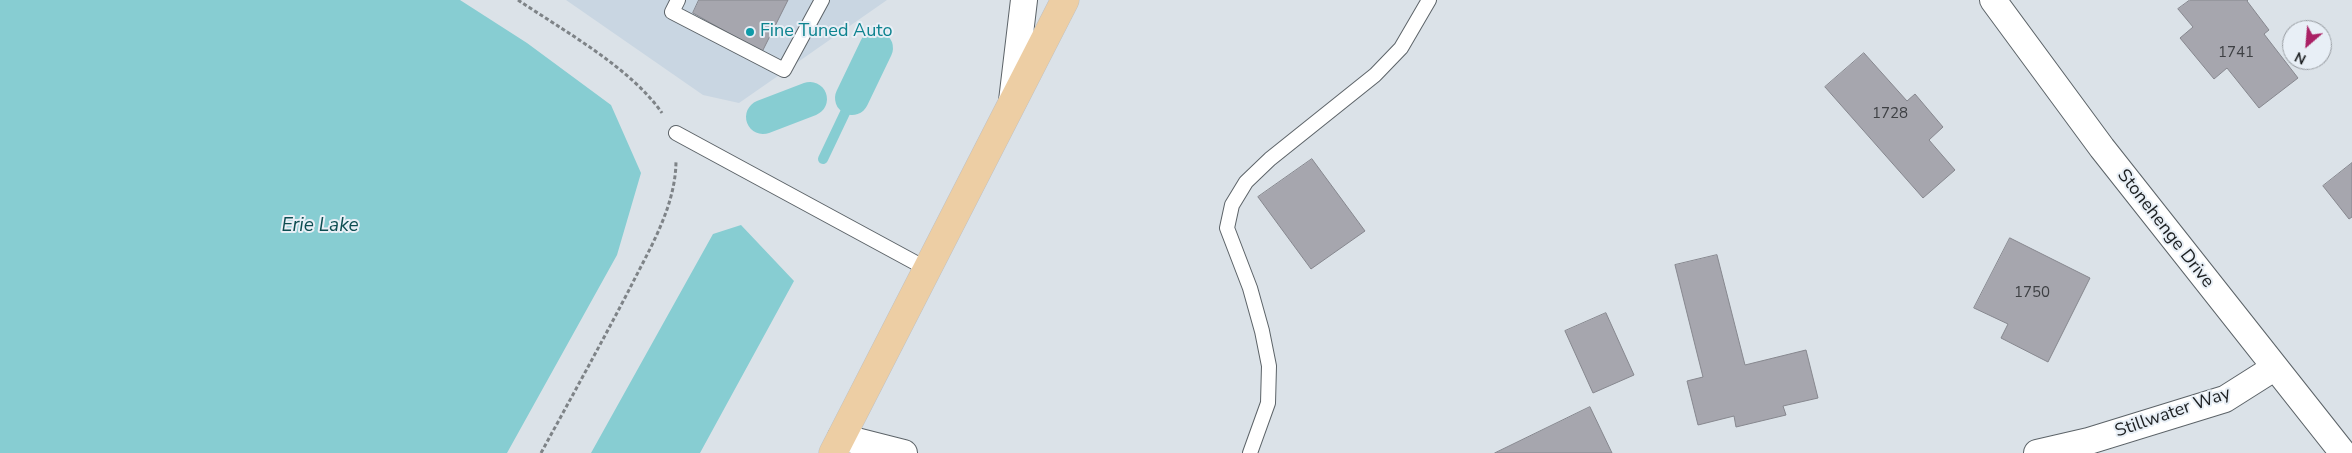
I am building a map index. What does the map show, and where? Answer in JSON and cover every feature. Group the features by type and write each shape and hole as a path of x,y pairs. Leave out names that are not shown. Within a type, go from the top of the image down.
{"main road":[{"path":"844,448 927,268 1065,0"}],"street":[{"path":"1011,105 1024,0"},
{"name":"Stonehenge Drive","path":"1993,0 2102,148 2343,453"},
{"name":"Stillwater Way","path":"2037,453 2089,441 2225,399 2274,368"},
{"path":"844,448 904,453"}],"lane":[{"path":"678,0 672,12 784,70 822,0"},
{"path":"1250,453 1268,403 1269,366 1250,288 1227,228 1232,205 1246,182 1270,159 1374,75 1401,48 1428,0"},
{"path":"676,133 927,268"}],"path":[{"path":"518,0 596,52 651,96 676,133 676,179 660,228 605,337 542,453"}],"shaded area":[{"path":"566,0 887,0 739,103 703,95"}],"water":[{"name":"Erie Lake","path":"0,0 460,0 527,43 611,105 641,173 617,255 507,453 0,453"},
{"path":"741,225 794,281 700,453 591,453 713,234"}],"building":[{"name":"Fine Tuned Auto","path":"699,0 788,0 762,52 693,13"},
{"path":"2190,0 2248,0 2269,30 2264,34 2282,57 2282,70 2292,70 2298,78 2259,108 2227,68 2214,79 2180,38 2193,27 2178,9"},
{"path":"1864,53 1907,101 1915,94 1943,127 1929,140 1955,170 1923,198 1825,87"},
{"path":"1312,159 1365,231 1311,269 1258,197"},
{"path":"2352,163 2352,217 2349,219 2323,186"},
{"path":"2010,238 2090,278 2048,362 2001,338 2008,324 1974,308"},
{"path":"1717,255 1745,365 1806,350 1818,398 1783,406 1786,415 1736,427 1734,416 1698,425 1687,381 1703,377 1675,265"},
{"path":"1606,313 1634,375 1593,393 1565,331"},
{"path":"1590,407 1612,453 1495,453"}],"waterway":[{"path":"852,98 876,48"},
{"path":"823,159 852,98"},
{"path":"763,117 810,99"}],"place":[{"name":"Fine Tuned Auto","path":"750,32"}]}
